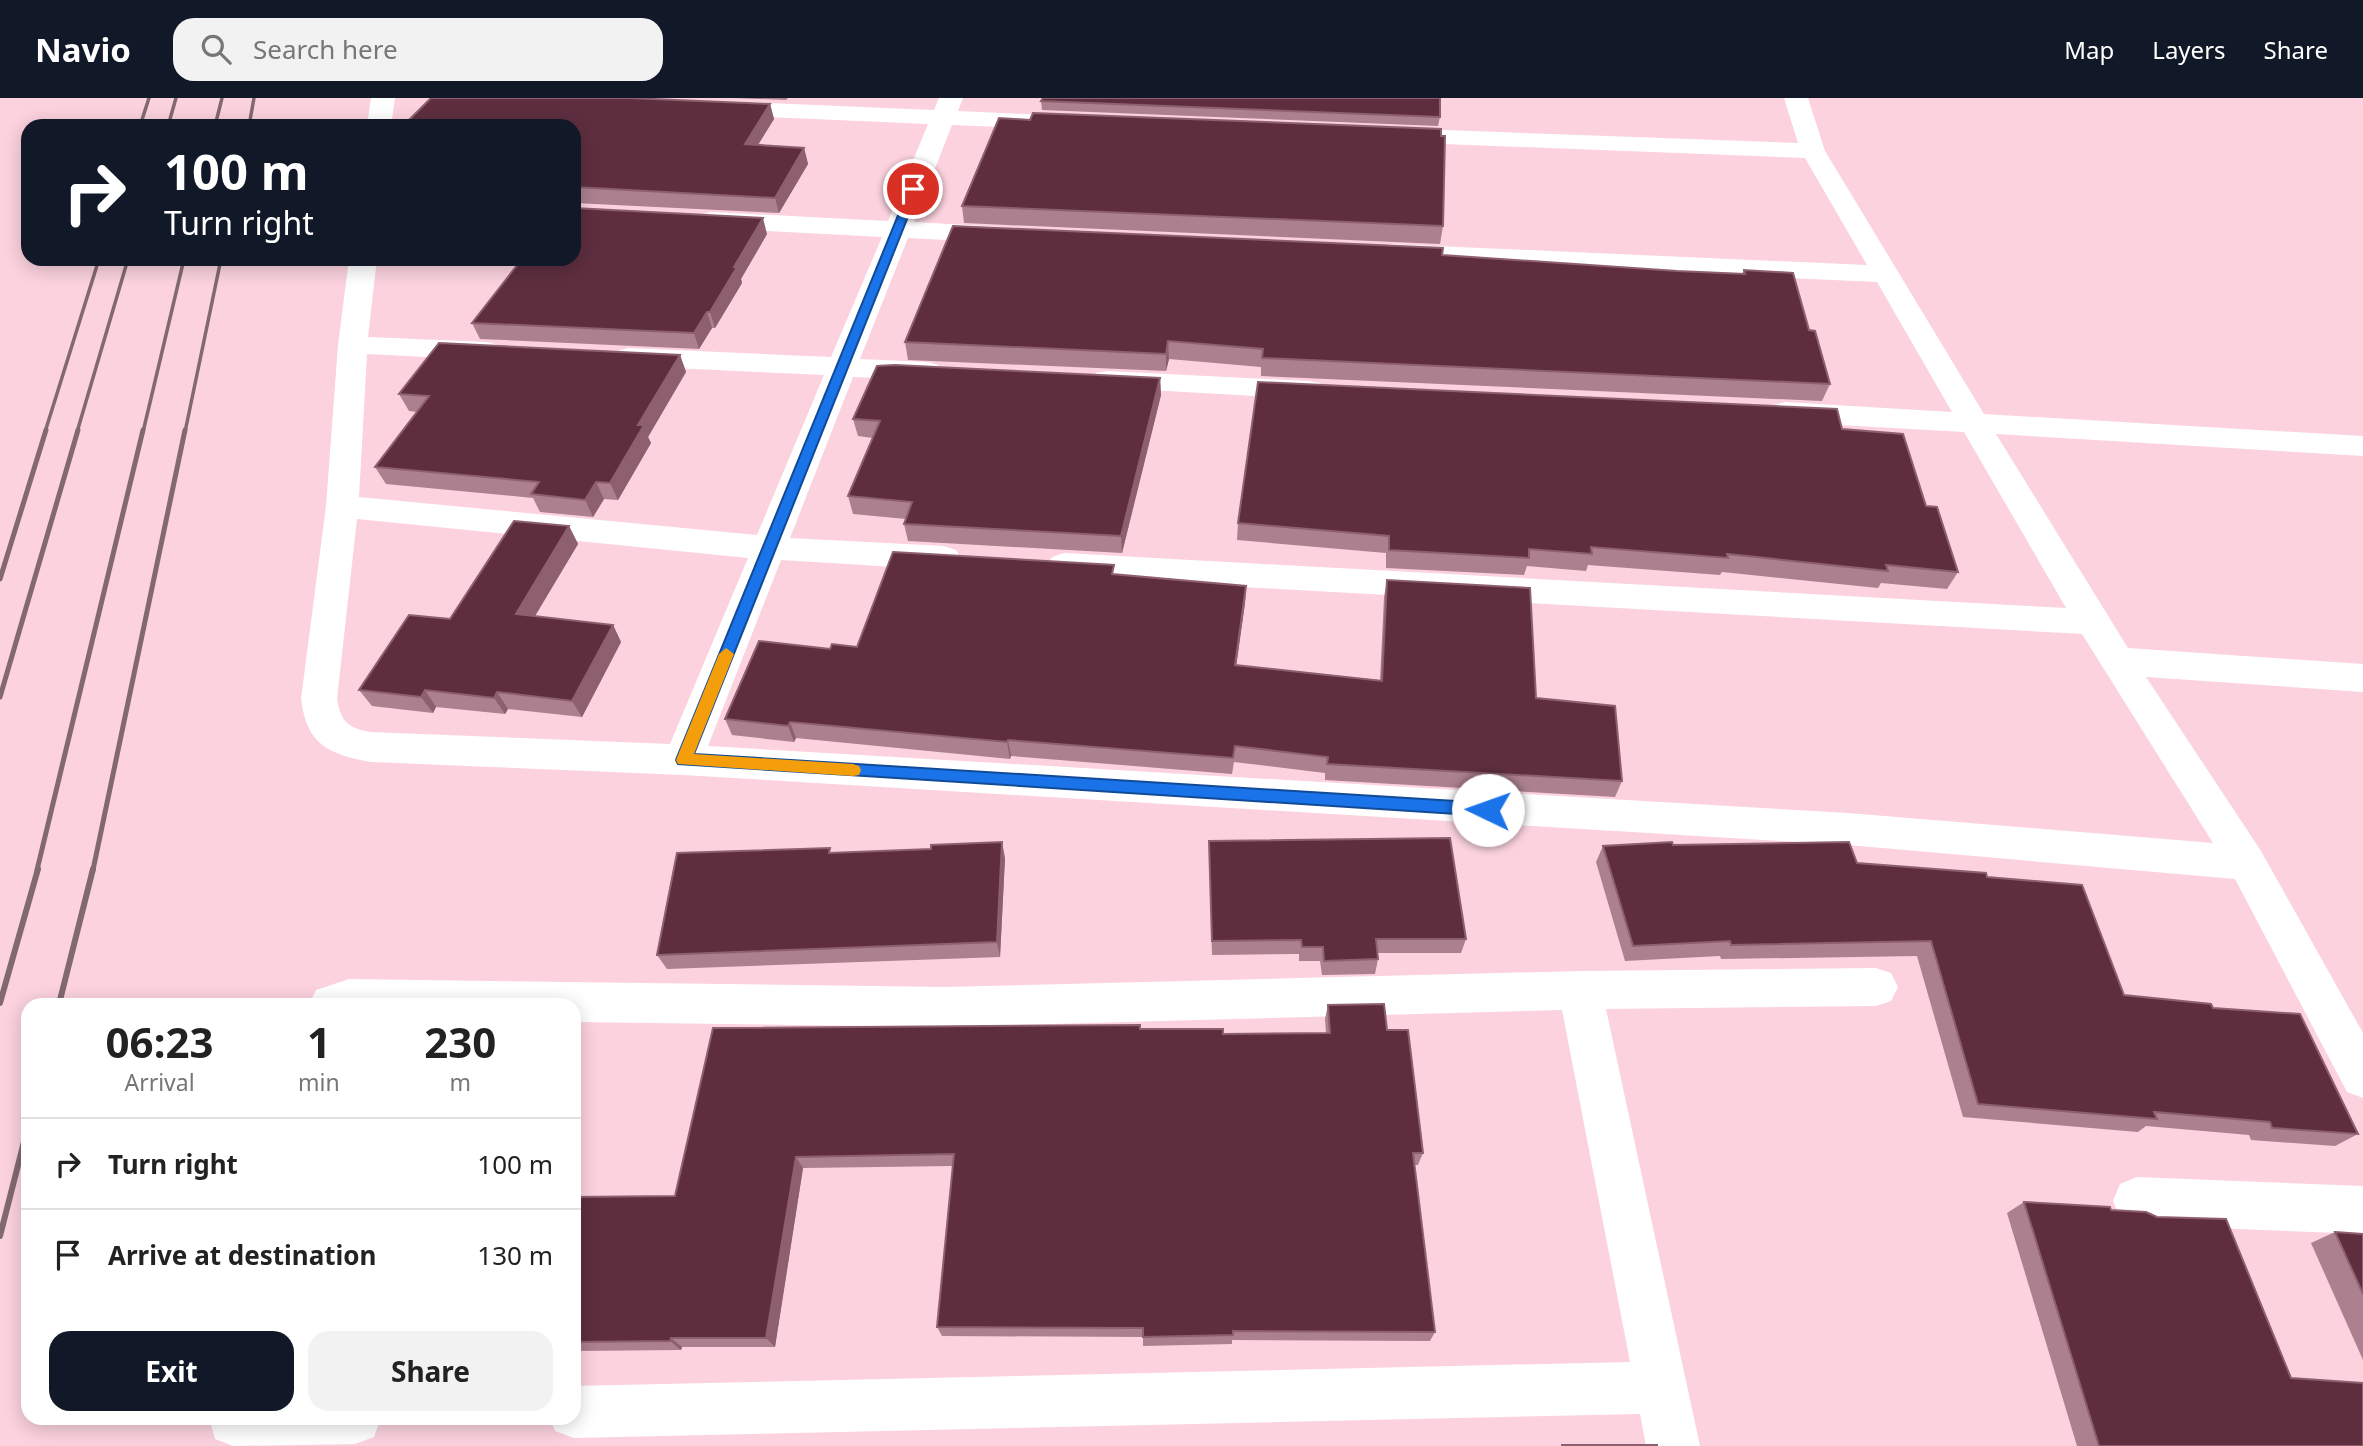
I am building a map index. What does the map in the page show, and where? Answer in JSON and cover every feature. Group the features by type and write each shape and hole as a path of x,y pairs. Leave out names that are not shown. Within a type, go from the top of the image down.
{"street":[{"path":"380,119 383,98"},
{"path":"1796,98 1813,152 2092,622 2247,863 2363,1077"},
{"path":"705,107 946,108 1067,123"},
{"path":"684,760 946,108"},
{"path":"1371,135 1813,152"},
{"path":"682,219 1022,236"},
{"path":"1370,251 1886,274"},
{"path":"362,266 342,506 319,699 322,721 340,742 371,747 684,760 1848,829 2247,863"},
{"path":"354,345 521,352"},
{"path":"605,356 958,373"},
{"path":"1083,379 1333,391"},
{"path":"1764,411 1972,421 2363,446"},
{"path":"342,506 769,548 978,560"},
{"path":"1034,563 2092,622"},
{"path":"2117,661 2363,678"},
{"path":"581,1002 945,1007 1580,990 1876,987"},
{"path":"1580,990 1673,1446"},
{"path":"2137,1201 2363,1210"},
{"path":"581,1412 1661,1387"},
{"path":"233,1428 270,1425"}],"building":[{"path":"431,98 629,98 770,104 745,144 804,148 775,198 581,187 581,119 410,119"},
{"path":"1043,98 1440,98 1440,117 1041,101"},
{"path":"1033,113 1441,129 1441,136 1445,136 1443,226 962,206 999,118 1030,120"},
{"path":"581,208 763,218 710,312 707,312 694,333 472,323 517,266 581,266"},
{"path":"953,226 1443,248 1442,255 1677,271 1745,274 1744,270 1793,273 1809,330 1815,331 1830,384 1262,358 1263,349 1168,341 1166,354 905,342"},
{"path":"439,343 680,355 638,425 644,425 610,483 596,482 585,500 531,494 539,482 375,467 429,396 399,394"},
{"path":"877,366 1160,378 1121,536 904,524 912,502 848,496 880,421 853,419"},
{"path":"1258,382 1837,409 1842,429 1903,434 1926,506 1937,507 1958,572 1886,565 1888,571 1727,554 1728,558 1591,547 1592,554 1529,549 1529,558 1389,550 1389,536 1238,523"},
{"path":"514,521 569,526 516,614 613,625 572,701 497,692 494,698 425,690 421,697 359,690 409,615 450,619"},
{"path":"893,552 1114,565 1112,574 1246,586 1235,665 1382,681 1387,580 1530,588 1536,698 1615,706 1622,781 1327,764 1328,757 1235,746 1233,758 1007,742 790,722 788,726 725,719 759,641 830,649 832,644 857,647"},
{"path":"1450,838 1466,939 1376,939 1378,959 1324,961 1323,947 1302,947 1301,940 1212,941 1209,841"},
{"path":"1002,842 997,942 657,955 677,853 830,848 829,853 931,849 931,845"},
{"path":"1672,842 1673,845 1849,842 1857,863 1986,873 1987,877 2082,885 2124,995 2211,1004 2213,1008 2300,1014 2358,1134 2272,1128 2270,1122 2154,1112 2157,1119 1978,1104 1931,941 1731,945 1730,941 1633,946 1603,846"},
{"path":"1384,1004 1387,1030 1408,1030 1423,1153 1413,1153 1435,1332 1233,1331 1233,1335 1143,1337 1143,1328 937,1327 954,1154 796,1157 766,1338 581,1342 581,1197 675,1196 713,1028 1140,1025 1140,1029 1223,1029 1223,1034 1330,1033 1328,1005"},
{"path":"2024,1202 2110,1207 2111,1210 2146,1212 2157,1217 2226,1219 2291,1378 2363,1383 2363,1446 2099,1446"},
{"path":"2335,1232 2363,1234 2363,1294"},
{"path":"1657,1445 1657,1446 1562,1446"}],"railway":[{"path":"142,119 149,98"},
{"path":"170,119 176,98"},
{"path":"217,119 222,98"},
{"path":"250,119 254,98"},
{"path":"45,432 97,266"},
{"path":"77,432 126,266"},
{"path":"143,432 182,266"},
{"path":"185,432 220,266"},
{"path":"0,579 46,430"},
{"path":"0,697 78,430"},
{"path":"37,870 143,430"},
{"path":"93,870 185,430"},
{"path":"0,1003 38,869"},
{"path":"61,998 93,869"},
{"path":"0,1236 21,1154"}],"slow traffic":[{"path":"726,654 684,760 853,770"}],"route":[{"path":"913,189 684,760 1488,810"}]}
